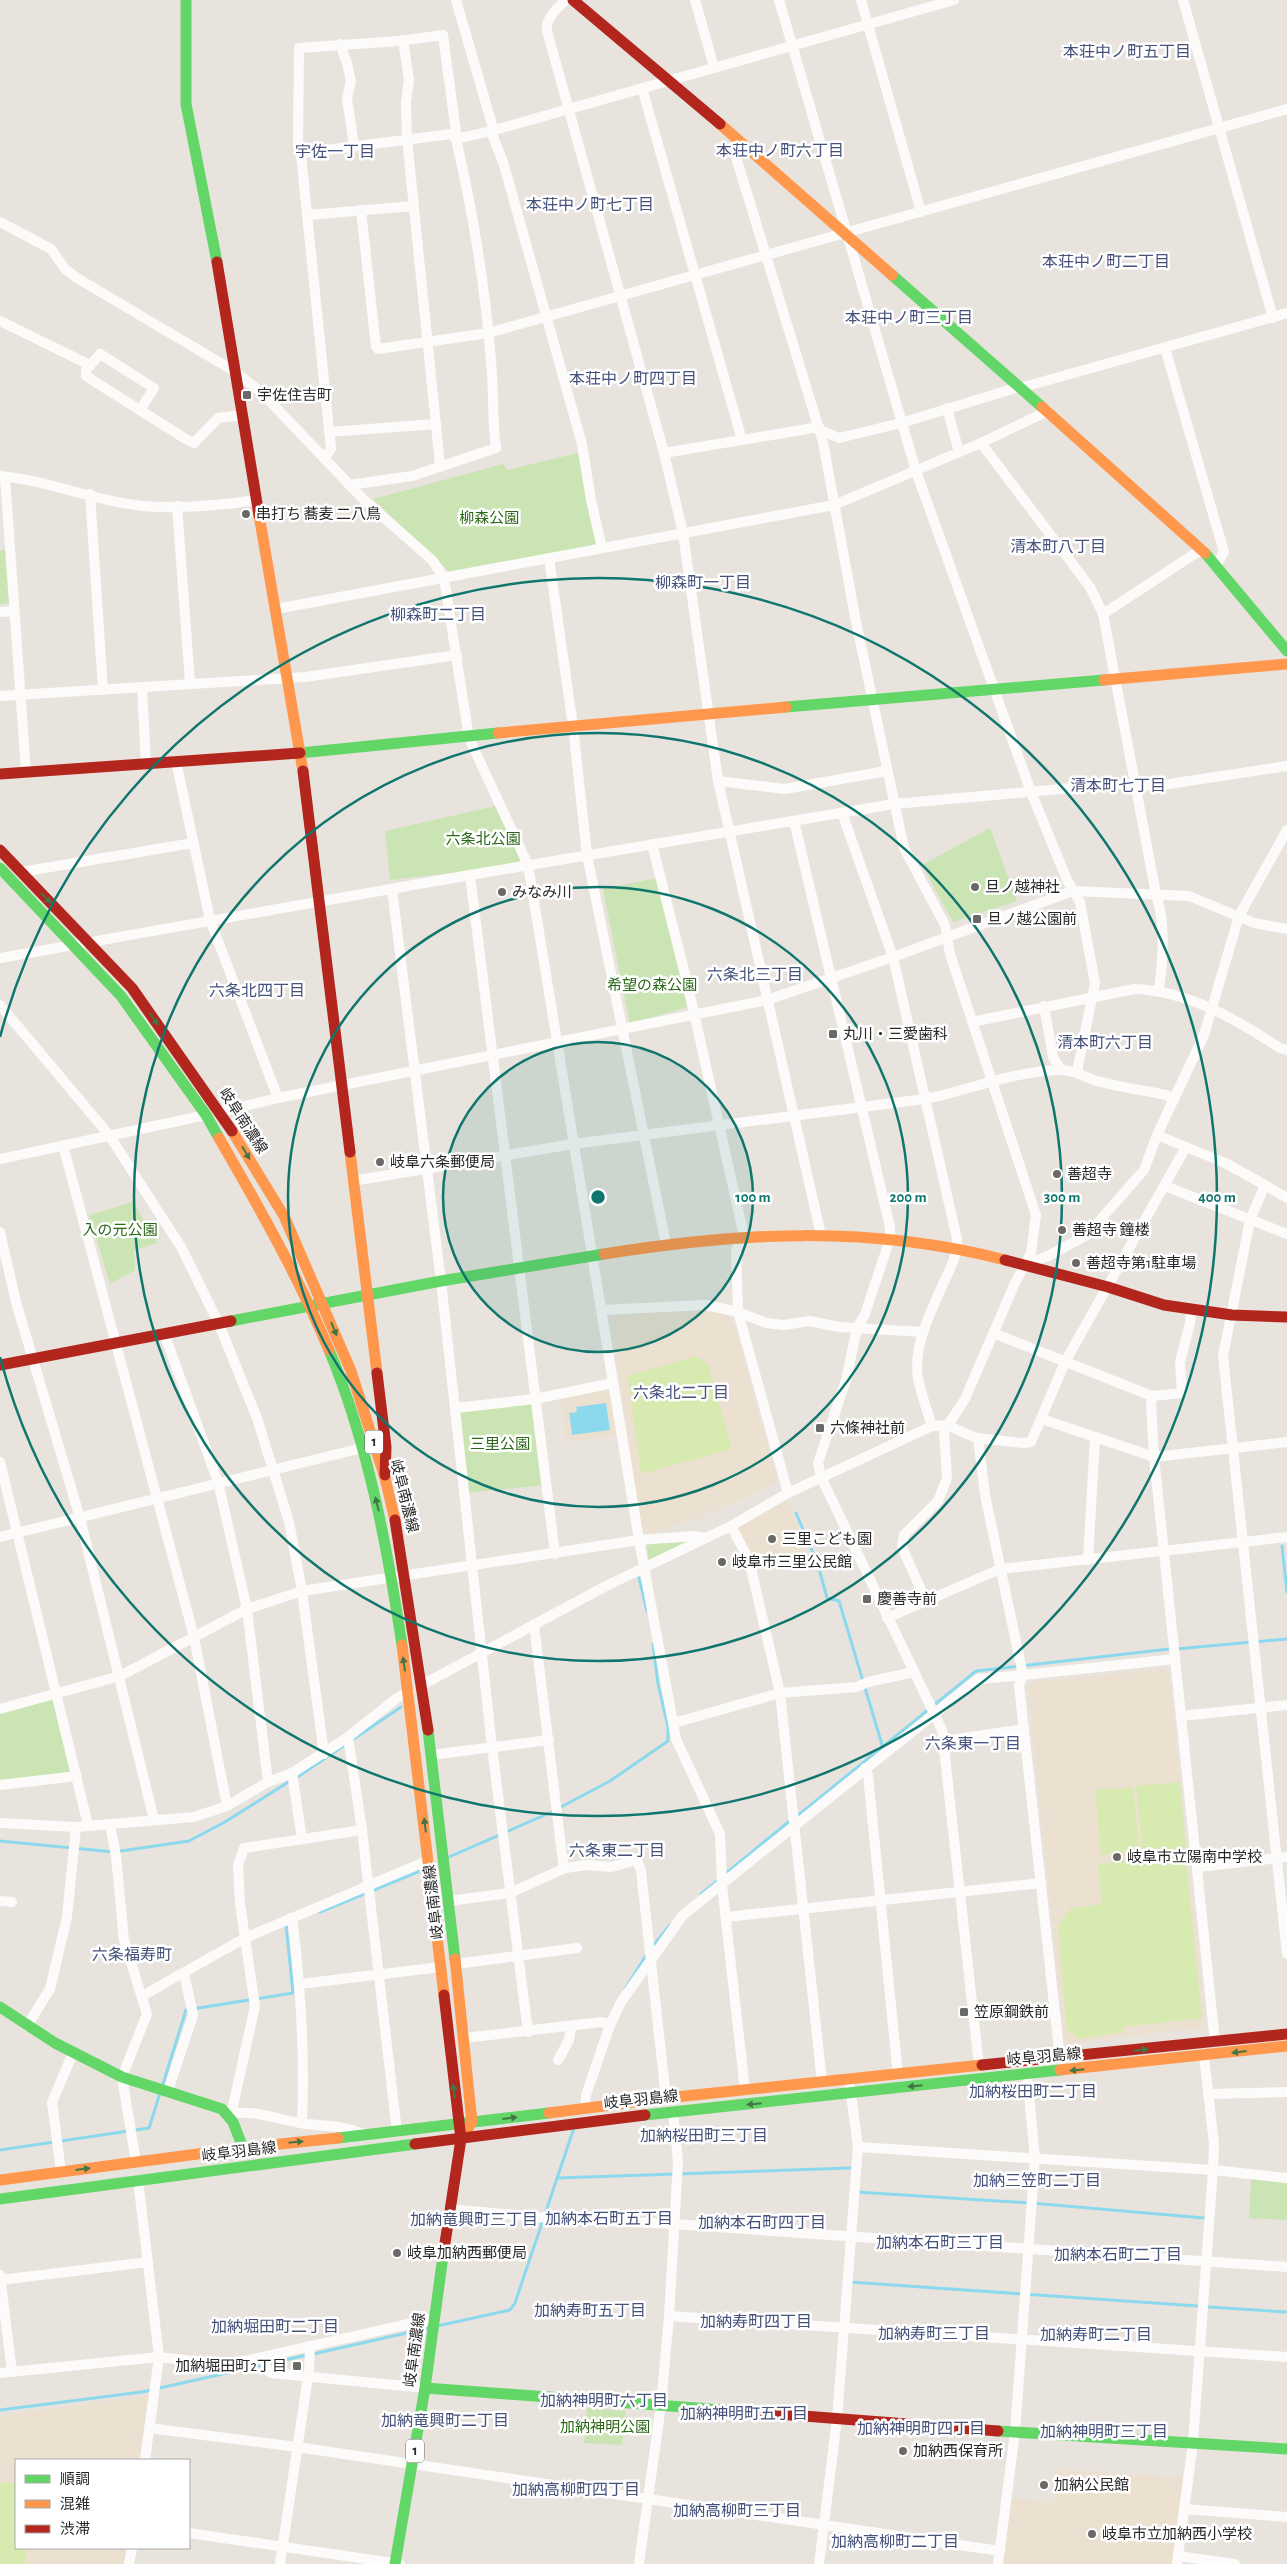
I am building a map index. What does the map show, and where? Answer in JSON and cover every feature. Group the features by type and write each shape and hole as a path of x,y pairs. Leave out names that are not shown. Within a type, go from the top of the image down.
{"street":[{"path":"186,0 186,104 202,182 208,228 222,282 234,371 301,753 386,1447 385,1478"},
{"path":"456,0 493,128 491,131 504,165 582,444 590,500 602,548"},
{"path":"566,0 554,12 546,25 664,452 683,533 718,781 821,1235"},
{"path":"573,0 740,141 1202,549 1217,564 1287,651"},
{"path":"695,0 714,67"},
{"path":"779,0 845,234 916,471 1031,792 1073,891 1080,902 1095,983 1077,1072"},
{"path":"861,0 921,212"},
{"path":"303,153 408,139 455,137 491,131 954,0"},
{"path":"1183,0 1273,318"},
{"path":"324,458 331,449 301,155 303,153 298,145 299,48 443,35 444,56 456,132 455,137 475,223 492,360 496,448 440,465 412,476 349,485"},
{"path":"403,40 408,80 406,103 413,206 440,465"},
{"path":"340,44 351,81 348,98 354,146"},
{"path":"642,88 742,440"},
{"path":"361,210 376,347 378,349 488,333 1287,109"},
{"path":"740,141 735,147 736,154 819,428 886,771 904,848 945,925 946,936 972,1022 1036,1215 1031,1253 993,1333 965,1399 944,1431 947,1478 938,1501 904,1535 902,1547 926,1601"},
{"path":"308,215 413,206"},
{"path":"0,222 51,249 65,269 77,278 234,371 262,393 349,485 433,562 444,578 469,738 528,865 639,1540 676,1739 720,1834 722,1885 745,2090"},
{"path":"664,452 819,428 839,438 1287,313"},
{"path":"0,321 90,365"},
{"path":"1165,348 1224,552 1217,564"},
{"path":"140,410 154,388 100,354 86,370 86,376 140,410 194,443 218,418 242,415"},
{"path":"947,408 959,452"},
{"path":"276,609 834,505 981,443 1048,411"},
{"path":"329,432 436,424"},
{"path":"981,443 1090,587 1103,614 1117,680 1163,932 1159,990"},
{"path":"26,772 21,695 5,549 2,476 44,482 135,505 209,507 257,500"},
{"path":"90,494 103,690"},
{"path":"177,506 190,683"},
{"path":"1103,614 1202,549"},
{"path":"549,558 573,726 587,855 666,1244"},
{"path":"0,612 13,611"},
{"path":"0,696 288,678 457,655"},
{"path":"0,774 301,753 469,738 573,726 710,716 1287,664"},
{"path":"142,687 146,764"},
{"path":"176,761 210,920 278,1098"},
{"path":"0,958 319,901 894,804 1117,784 1156,786 1287,766"},
{"path":"718,781 785,789 886,771"},
{"path":"842,813 892,957 957,1248 923,1332 918,1376 932,1426"},
{"path":"794,821 890,1227 890,1239 865,1314 857,1328 846,1380 818,1463 821,1477 942,1730 979,2066"},
{"path":"1024,1265 1048,1256 1087,1235 1144,1170 1157,1135 1204,1035 1239,916 1287,830"},
{"path":"21,872 193,843"},
{"path":"652,844 694,1015 744,1236 736,1250 738,1312 788,1493"},
{"name":"岐阜南濃線","path":"0,850 132,988 221,1112 284,1216 324,1303 351,1371 385,1478 404,1575 422,1685 449,1901 472,2122 461,2139"},
{"name":"岐阜南濃線","path":"0,868 121,996 206,1115 266,1218 310,1305 339,1374 362,1448 392,1577 429,1860 461,2139 449,2209 436,2318 397,2564"},
{"path":"470,875 555,1554"},
{"path":"392,889 442,1281 492,1747 528,2032"},
{"path":"221,1112 278,1098 767,1000 1073,891 1189,896 1254,923 1287,929"},
{"path":"972,1022 1093,996 1134,989 1159,990 1213,1008 1280,1048 1287,1050"},
{"path":"0,1005 110,1135 172,1232 218,1322 257,1418 275,1470 289,1522 302,1592 324,1754"},
{"path":"1044,1006 1053,1057 1061,1070"},
{"path":"353,1181 574,1144 925,1099 959,1093 991,1082 1061,1070 1077,1072 1093,1080 1166,1095 1174,1100"},
{"path":"0,1159 206,1115"},
{"path":"1157,1135 1226,1163 1287,1198"},
{"path":"63,1145 194,1637 227,1806"},
{"path":"422,1685 534,1624 645,1567 731,1526 788,1493 932,1426 947,1425 978,1438 1023,1443 1031,1442 1065,1362 1186,1146"},
{"path":"1265,1185 1250,1220 1223,1356 1261,1708 1282,1858 1287,1954"},
{"path":"1164,1186 1287,1234"},
{"path":"0,1232 16,1302 80,1518 154,1820"},
{"path":"0,1365 218,1322 442,1281 666,1244 744,1236 821,1235 890,1239 957,1248 1108,1287 1164,1305 1232,1314 1287,1317"},
{"path":"601,1310 706,1305 738,1312 766,1323 784,1325 810,1321 839,1328 923,1332"},
{"path":"993,1333 1152,1396 1182,1393 1180,1362 1190,1323 1191,1309"},
{"path":"164,1333 218,1482 247,1609 268,1782"},
{"path":"456,1408 535,1400 613,1383"},
{"path":"1152,1396 1154,1457 1215,2042"},
{"path":"1042,1419 1154,1457 1287,1442"},
{"path":"978,1438 985,1495 1023,1675 1019,1685 1060,2058"},
{"path":"1088,1560 1095,1438"},
{"path":"0,1537 362,1448"},
{"path":"0,1462 88,1826"},
{"path":"731,1526 749,1560 780,1693 822,2082"},
{"path":"0,1709 120,1676 247,1609 302,1592 639,1540 694,1536 706,1538"},
{"path":"887,1618 1000,1569 1287,1537"},
{"path":"534,1624 565,1868"},
{"path":"585,2109 586,2095 610,2025 628,1990 683,1915 978,1679 1175,1659"},
{"path":"674,1723 780,1693 857,1687 868,1682 914,1672"},
{"path":"0,1823 76,1827 194,1817 227,1806 268,1782 292,1774 324,1754 397,1698 408,1692"},
{"path":"1181,1716 1287,1705"},
{"path":"944,1741 1024,1729"},
{"path":"348,1737 362,1830 377,1974 397,2132"},
{"path":"430,1755 549,1740"},
{"path":"865,1768 868,1775 898,2075"},
{"path":"292,1774 302,1839"},
{"path":"0,1785 77,1776"},
{"path":"110,1825 116,1856 124,1940 147,2014 122,2077 136,2162"},
{"path":"27,2026 50,1989 67,1917 76,1827"},
{"path":"229,2114 233,2106 255,2006 240,1904 238,1865 244,1848 362,1830"},
{"path":"1198,1867 1282,1858"},
{"path":"142,1996 245,1938 429,1860"},
{"path":"449,1901 510,1893 565,1868 588,1865 611,1867 637,1860 641,1871 666,2098"},
{"path":"726,1917 1041,1883"},
{"path":"0,1901 12,1902"},
{"path":"290,1918 293,1924 300,1984 304,2068 302,2123"},
{"path":"456,1964 577,1948"},
{"path":"300,1984 441,1966"},
{"path":"168,2091 193,2015 184,1972"},
{"path":"0,2007 27,2026 73,2053 122,2077 222,2109 229,2114 243,2148"},
{"path":"464,2038 572,2027 602,2022 610,2025"},
{"path":"558,2060 569,2040 572,2027"},
{"name":"岐阜羽島線","path":"0,2180 243,2148 397,2132 666,2098 822,2082 850,2081 1287,2034"},
{"name":"岐阜羽島線","path":"0,2199 673,2111 1287,2046"},
{"path":"61,2172 52,2102 73,2053"},
{"path":"1204,2056 1210,2094 1214,2144 1213,2170 1193,2442 1177,2560 1235,2564"},
{"path":"998,2564 1015,2432 1035,2158 1027,2074"},
{"path":"819,2564 837,2419 858,2147 850,2081"},
{"path":"1210,2094 1287,2092"},
{"path":"229,2114 244,2111 302,2123 347,2127 366,2135"},
{"path":"639,2564 661,2405 669,2316 678,2162 673,2111"},
{"path":"858,2147 1213,2170 1287,2178"},
{"path":"138,2180 159,2357 144,2459"},
{"path":"449,2209 559,2219 674,2224 1287,2267"},
{"path":"0,2280 148,2262"},
{"path":"0,2275 12,2372"},
{"path":"669,2316 1287,2357"},
{"path":"0,2373 159,2357 227,2365 265,2364 436,2318"},
{"path":"280,2564 310,2353"},
{"path":"265,2364 271,2373 308,2375 425,2388 1015,2432 1287,2449"},
{"path":"149,2428 1000,2551"},
{"path":"1184,2509 1287,2517"},
{"path":"190,2533 283,2545 397,2564"},
{"path":"129,2564 132,2549"}],"shaded area":[{"path":"703,1309 728,1316 735,1327 777,1482 702,1517 648,1534 641,1528 612,1324 616,1316"},
{"path":"607,1390 610,1392 617,1435 566,1442 561,1398"},
{"name":"三里こども園","path":"786,1499 808,1550 754,1566 735,1529"},
{"name":"岐阜市立陽南中学校","path":"1165,1669 1169,1673 1206,2027 1065,2044 1028,1687 1032,1682"},
{"path":"148,2395 139,2459 15,2459 15,2549 126,2549 124,2564 0,2564 0,2416"},
{"name":"岐阜市立加納西小学校","path":"1058,2469 1185,2478 1172,2564 1003,2564 1012,2498 1053,2503"}],"green space":[{"name":"柳森公園","path":"578,453 597,546 452,574 373,499 503,464 507,470"},
{"path":"6,550 10,603 0,604 0,551"},
{"name":"六条北公園","path":"500,805 526,864 390,880 385,831"},
{"path":"990,828 1017,901 953,922 922,865"},
{"name":"希望の森公園","path":"657,878 687,1007 630,1024 603,889"},
{"name":"入の元公園","path":"133,1202 158,1243 134,1250 135,1270 110,1284 89,1215"},
{"path":"696,1356 708,1364 732,1449 641,1474 628,1376"},
{"name":"三里公園","path":"535,1399 546,1485 465,1493 456,1408"},
{"path":"690,1538 691,1543 649,1562 646,1541"},
{"path":"54,1698 74,1775 0,1783 0,1710"},
{"path":"1180,1782 1186,1852 1143,1856 1136,1786"},
{"path":"1133,1787 1140,1851 1101,1855 1095,1790"},
{"path":"1185,1855 1202,2018 1123,2027 1124,2032 1079,2039 1067,2030 1058,1926 1071,1908 1102,1904 1098,1864"},
{"path":"1251,2179 1287,2183 1287,2220 1249,2218"},
{"name":"加納神明公園","path":"587,2408 626,2411 622,2445 584,2443"},
{"path":"0,2482 15,2484 15,2549 27,2549 25,2564 0,2564"}],"water":[{"path":"606,1403 610,1430 572,1435 569,1413 577,1412 576,1407"}],"waterway":[{"path":"796,1513 818,1565 827,1598 839,1601 883,1748"},
{"path":"1282,1546 1287,1592"},
{"path":"639,1578 647,1611"},
{"path":"1176,1649 1287,1639"},
{"path":"559,1808 610,1781 668,1741 668,1727 658,1684 653,1644"},
{"path":"796,1817 976,1671 1169,1649"},
{"path":"296,1778 401,1707"},
{"path":"0,1841 114,1852 189,1841 225,1822 290,1781"},
{"path":"449,1857 554,1811"},
{"path":"724,1875 791,1820"},
{"path":"320,1912 425,1869"},
{"path":"701,1894 720,1879"},
{"path":"162,2087 186,2010 293,1993 286,1925"},
{"path":"652,1947 670,1925"},
{"path":"625,1989 647,1954"},
{"path":"0,2150 149,2128 160,2093"},
{"path":"437,2326 510,2310 515,2303 574,2128"},
{"path":"557,2178 850,2168"},
{"path":"856,2192 1031,2203 1204,2218"},
{"path":"849,2282 1198,2306"},
{"path":"1209,2307 1287,2312"},
{"path":"313,2354 429,2328"},
{"path":"0,2410 142,2392 307,2355"}],"traffic: fast":[{"path":"186,0 186,104 217,262"},
{"path":"892,275 1042,407"},
{"path":"1205,553 1287,651"},
{"path":"786,707 1104,680"},
{"path":"300,753 498,733"},
{"path":"0,868 121,996 206,1115 219,1138"},
{"path":"231,1321 441,1281 604,1254"},
{"path":"329,1350 343,1385 365,1458 383,1533 402,1645"},
{"path":"428,1730 455,1959"},
{"path":"0,2007 55,2043 122,2077 222,2109 233,2122 243,2148"},
{"path":"645,2115 1060,2070"},
{"path":"338,2138 549,2113"},
{"path":"0,2199 415,2144"},
{"path":"395,2564 425,2388 443,2256"},
{"path":"425,2388 765,2413"},
{"path":"998,2431 1287,2449"}],"traffic: slow":[{"path":"720,124 892,275"},
{"path":"1042,407 1205,553"},
{"path":"259,515 303,771"},
{"path":"1104,680 1287,664"},
{"path":"498,733 786,707"},
{"path":"232,1131 284,1216 351,1371 385,1478 395,1520"},
{"path":"219,1138 291,1269 329,1350"},
{"path":"350,1152 377,1373"},
{"path":"604,1254 705,1241 805,1236 904,1241 1005,1260"},
{"path":"402,1645 444,1995"},
{"path":"455,1959 472,2122 461,2139"},
{"path":"1060,2070 1287,2046"},
{"path":"549,2113 666,2098 982,2065"},
{"path":"0,2180 243,2148 338,2138"}],"traffic: jam":[{"path":"573,0 720,124"},
{"path":"217,262 259,515"},
{"path":"0,774 300,753"},
{"path":"303,771 350,1152"},
{"path":"0,850 132,988 232,1131"},
{"path":"1005,1260 1108,1287 1164,1305 1232,1315 1287,1317"},
{"path":"0,1365 231,1321"},
{"path":"377,1373 386,1447 385,1475"},
{"path":"395,1520 428,1730"},
{"path":"443,2256 461,2139 444,1995"},
{"path":"982,2065 1287,2034"},
{"path":"415,2144 645,2115"},
{"path":"765,2413 998,2431"}],"place":[{"name":"宇佐住吉町","path":"247,395"},
{"name":"串打ち 蕎麦 二八鳥","path":"246,514"},
{"name":"旦ノ越神社","path":"975,887"},
{"name":"みなみ川","path":"502,892"},
{"name":"旦ノ越公園前","path":"977,919"},
{"name":"丸川・三愛歯科","path":"833,1034"},
{"name":"岐阜六条郵便局","path":"380,1162"},
{"name":"善超寺","path":"1057,1174"},
{"name":"善超寺 鐘楼","path":"1062,1230"},
{"name":"善超寺第1駐車場","path":"1076,1263"},
{"name":"六條神社前","path":"820,1428"},
{"name":"三里こども園","path":"772,1539"},
{"name":"岐阜市三里公民館","path":"722,1562"},
{"name":"慶善寺前","path":"867,1599"},
{"name":"岐阜市立陽南中学校","path":"1117,1857"},
{"name":"笠原鋼鉄前","path":"964,2012"},
{"name":"岐阜加納西郵便局","path":"397,2253"},
{"name":"加納堀田町2丁目","path":"297,2366"},
{"name":"加納西保育所","path":"903,2451"},
{"name":"加納公民館","path":"1044,2485"},
{"name":"岐阜市立加納西小学校","path":"1092,2534"}],"district":[{"name":"本荘中ノ町五丁目","path":"1127,52"},
{"name":"本荘中ノ町六丁目","path":"780,151"},
{"name":"宇佐一丁目","path":"335,152"},
{"name":"本荘中ノ町七丁目","path":"590,205"},
{"name":"本荘中ノ町二丁目","path":"1106,262"},
{"name":"本荘中ノ町三丁目","path":"909,318"},
{"name":"本荘中ノ町四丁目","path":"633,379"},
{"name":"清本町八丁目","path":"1058,547"},
{"name":"柳森町一丁目","path":"703,583"},
{"name":"柳森町二丁目","path":"438,615"},
{"name":"清本町七丁目","path":"1118,786"},
{"name":"六条北三丁目","path":"755,975"},
{"name":"六条北四丁目","path":"257,991"},
{"name":"清本町六丁目","path":"1105,1043"},
{"name":"六条北二丁目","path":"681,1393"},
{"name":"六条東一丁目","path":"973,1744"},
{"name":"六条東二丁目","path":"617,1851"},
{"name":"六条福寿町","path":"132,1955"},
{"name":"加納桜田町二丁目","path":"1033,2092"},
{"name":"加納桜田町三丁目","path":"704,2136"},
{"name":"加納三笠町二丁目","path":"1037,2181"},
{"name":"加納本石町五丁目","path":"609,2219"},
{"name":"加納竜興町三丁目","path":"474,2220"},
{"name":"加納本石町四丁目","path":"762,2223"},
{"name":"加納本石町三丁目","path":"940,2243"},
{"name":"加納本石町二丁目","path":"1118,2255"},
{"name":"加納寿町五丁目","path":"590,2311"},
{"name":"加納寿町四丁目","path":"756,2322"},
{"name":"加納堀田町二丁目","path":"275,2327"},
{"name":"加納寿町三丁目","path":"934,2334"},
{"name":"加納寿町二丁目","path":"1096,2335"},
{"name":"加納神明町六丁目","path":"604,2401"},
{"name":"加納神明町五丁目","path":"744,2414"},
{"name":"加納竜興町二丁目","path":"445,2421"},
{"name":"加納神明町四丁目","path":"921,2429"},
{"name":"加納神明町三丁目","path":"1104,2432"},
{"name":"加納高柳町四丁目","path":"576,2490"},
{"name":"加納高柳町三丁目","path":"737,2511"},
{"name":"加納高柳町二丁目","path":"895,2542"}]}
